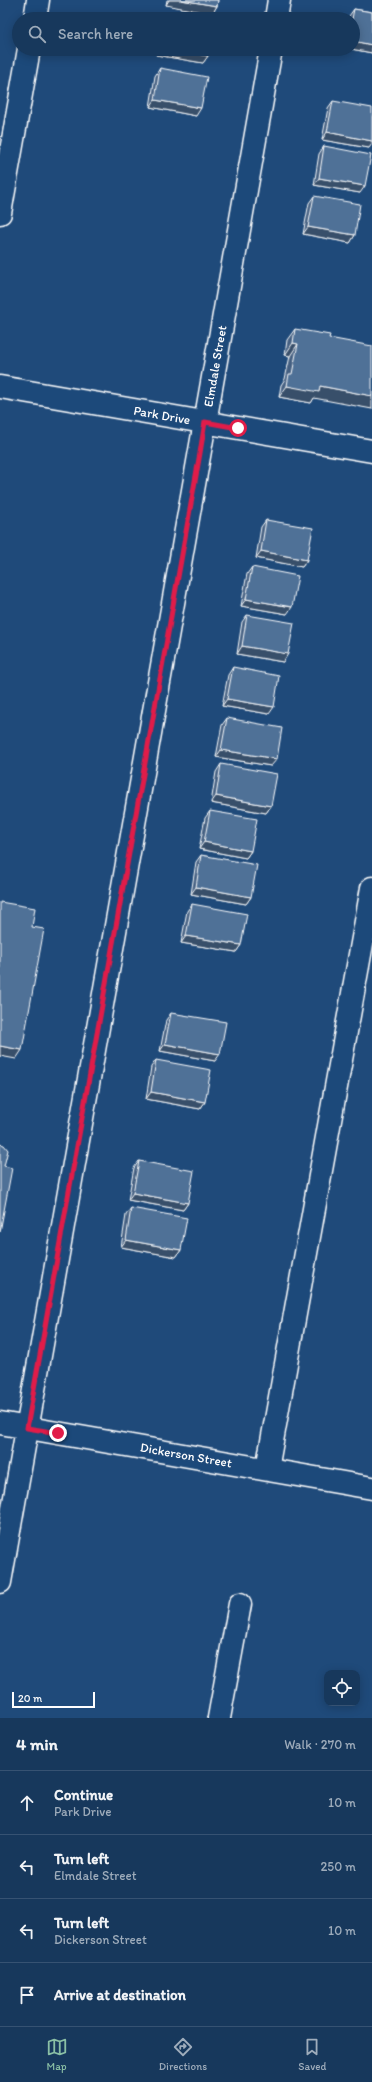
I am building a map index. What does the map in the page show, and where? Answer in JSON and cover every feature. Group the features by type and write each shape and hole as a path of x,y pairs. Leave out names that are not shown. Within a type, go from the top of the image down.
{"street":[{"path":"36,12 38,0"},
{"path":"277,12 280,0"},
{"path":"0,213 29,56"},
{"name":"Elmdale Street","path":"0,1582 270,56"},
{"name":"Park Drive","path":"0,387 372,451"},
{"path":"267,1469 372,888"},
{"name":"Dickerson Street","path":"0,1423 372,1488"},
{"path":"219,1718 240,1604"}],"building":[{"path":"181,0 218,0 217,6"},
{"path":"354,9 372,12 372,45 360,42 360,12 353,12"},
{"path":"160,68 207,77 201,108 155,100"},
{"path":"333,101 372,108 372,141 327,132"},
{"path":"324,146 371,155 365,186 319,178"},
{"path":"314,196 360,204 355,235 308,227"},
{"path":"295,329 330,335 329,338 372,346 372,396 320,386 319,392 287,386 289,374 292,374 298,344 293,343"},
{"path":"266,520 313,528 307,560 261,551"},
{"path":"252,567 298,576 292,607 246,599"},
{"path":"247,615 294,623 288,654 242,646"},
{"path":"233,667 279,676 274,707 227,699"},
{"path":"227,718 282,728 277,759 221,750"},
{"path":"221,764 277,774 271,806 216,796"},
{"path":"210,811 257,819 251,851 204,842"},
{"path":"201,855 257,865 251,897 196,887"},
{"path":"0,902 35,908 32,927 44,929 22,1050 0,1046"},
{"path":"192,904 247,914 241,945 186,936"},
{"path":"171,1013 226,1022 220,1054 165,1044"},
{"path":"156,1060 211,1070 205,1102 151,1092"},
{"path":"0,1144 4,1145 8,1150 4,1166 12,1168 0,1232"},
{"path":"139,1161 194,1171 188,1203 133,1193"},
{"path":"131,1208 187,1218 181,1250 126,1240"}],"route":[{"path":"58,1433 27,1428 205,422 238,428"}]}
